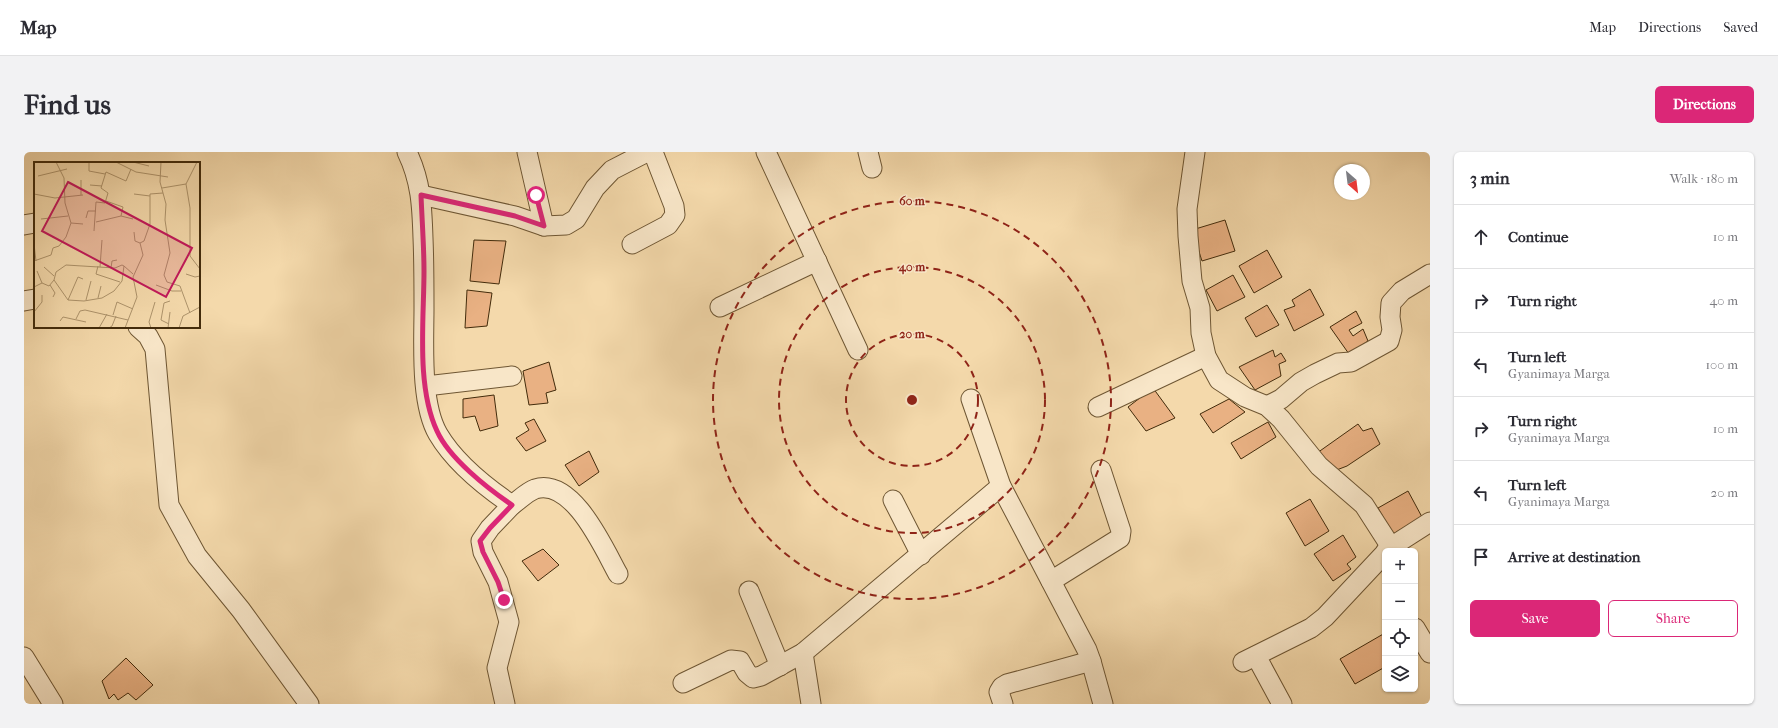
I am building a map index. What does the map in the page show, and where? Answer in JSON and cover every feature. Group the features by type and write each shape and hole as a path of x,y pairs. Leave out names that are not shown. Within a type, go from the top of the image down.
{"street":[{"path":"407,152 416,173 421,195 424,270 423,366 430,414 437,432 450,452 488,488 512,505"},
{"path":"527,152 544,226"},
{"path":"421,195 515,216 544,226 566,225 576,219 595,188 612,170 647,152"},
{"path":"632,244 668,225 675,215 674,206 653,152"},
{"path":"766,152 858,350"},
{"path":"1195,152 1187,209 1188,236 1192,281 1200,308 1206,356 1219,380 1245,397 1267,406 1281,419 1319,466 1364,505 1387,548"},
{"path":"24,225 34,223"},
{"path":"720,307 817,261"},
{"path":"1267,406 1281,399 1301,382 1314,374 1338,363 1351,362 1389,340 1392,330 1390,317 1391,303 1402,291 1430,274"},
{"path":"24,301 34,299"},
{"path":"139,328 148,336 155,349 169,505 197,556 241,610 309,704"},
{"path":"1098,407 1206,356"},
{"path":"426,386 512,376"},
{"path":"971,399 1001,486 1087,650 1103,704"},
{"path":"1051,581 1120,538 1121,531 1101,470"},
{"path":"683,682 731,660 740,661 747,673 753,678 761,676 803,653 1001,486"},
{"path":"505,704 497,668 509,622 498,582 483,552 480,541 490,528 512,505 535,489 550,488 564,494 592,526 618,574"},
{"path":"893,500 921,555"},
{"path":"1391,548 1430,522"},
{"path":"1282,704 1250,659 1311,628 1325,617 1382,556"},
{"path":"749,591 780,666"},
{"path":"1418,633 1430,653"},
{"path":"803,653 811,704"},
{"path":"24,657 53,704"},
{"path":"1003,704 999,692 1002,687 1007,684 1091,661"}],"building":[{"path":"1225,220 1235,251 1202,261 1192,230"},
{"path":"474,240 506,241 499,284 470,281"},
{"path":"1267,250 1282,277 1254,293 1239,266"},
{"path":"1233,275 1245,297 1217,311 1206,290"},
{"path":"1310,289 1324,315 1294,331 1284,310 1295,306 1292,300"},
{"path":"467,290 492,293 487,326 465,328"},
{"path":"1267,305 1279,325 1256,337 1245,318"},
{"path":"1356,311 1362,323 1349,330 1353,336 1363,329 1368,341 1349,354 1330,327"},
{"path":"1273,350 1275,357 1281,353 1286,361 1279,364 1281,376 1255,390 1239,367"},
{"path":"549,362 556,390 546,393 548,403 529,405 523,371"},
{"path":"1153,388 1175,418 1146,431 1128,407"},
{"path":"494,395 498,426 480,431 475,416 463,418 463,399"},
{"path":"1229,399 1245,412 1213,433 1200,414"},
{"path":"534,419 546,441 526,451 516,438 529,430 525,423"},
{"path":"1268,422 1276,437 1241,459 1231,443"},
{"path":"1358,424 1363,431 1372,428 1380,444 1347,466 1334,471 1317,453"},
{"path":"589,451 599,472 579,486 565,465"},
{"path":"1408,491 1422,517 1393,534 1378,508"},
{"path":"1310,499 1329,531 1305,546 1286,513"},
{"path":"1343,535 1356,557 1347,564 1351,569 1333,581 1314,554"},
{"path":"543,549 559,565 538,581 522,561"},
{"path":"1382,635 1382,669 1355,684 1340,659"},
{"path":"126,658 153,685 136,700 128,693 118,700 114,694 109,699 102,681"}],"route":[{"path":"504,600 498,582 483,552 480,541 512,505 488,488 450,452 437,432 430,414 423,366 424,270 421,195 515,216 544,226 536,195"}]}
